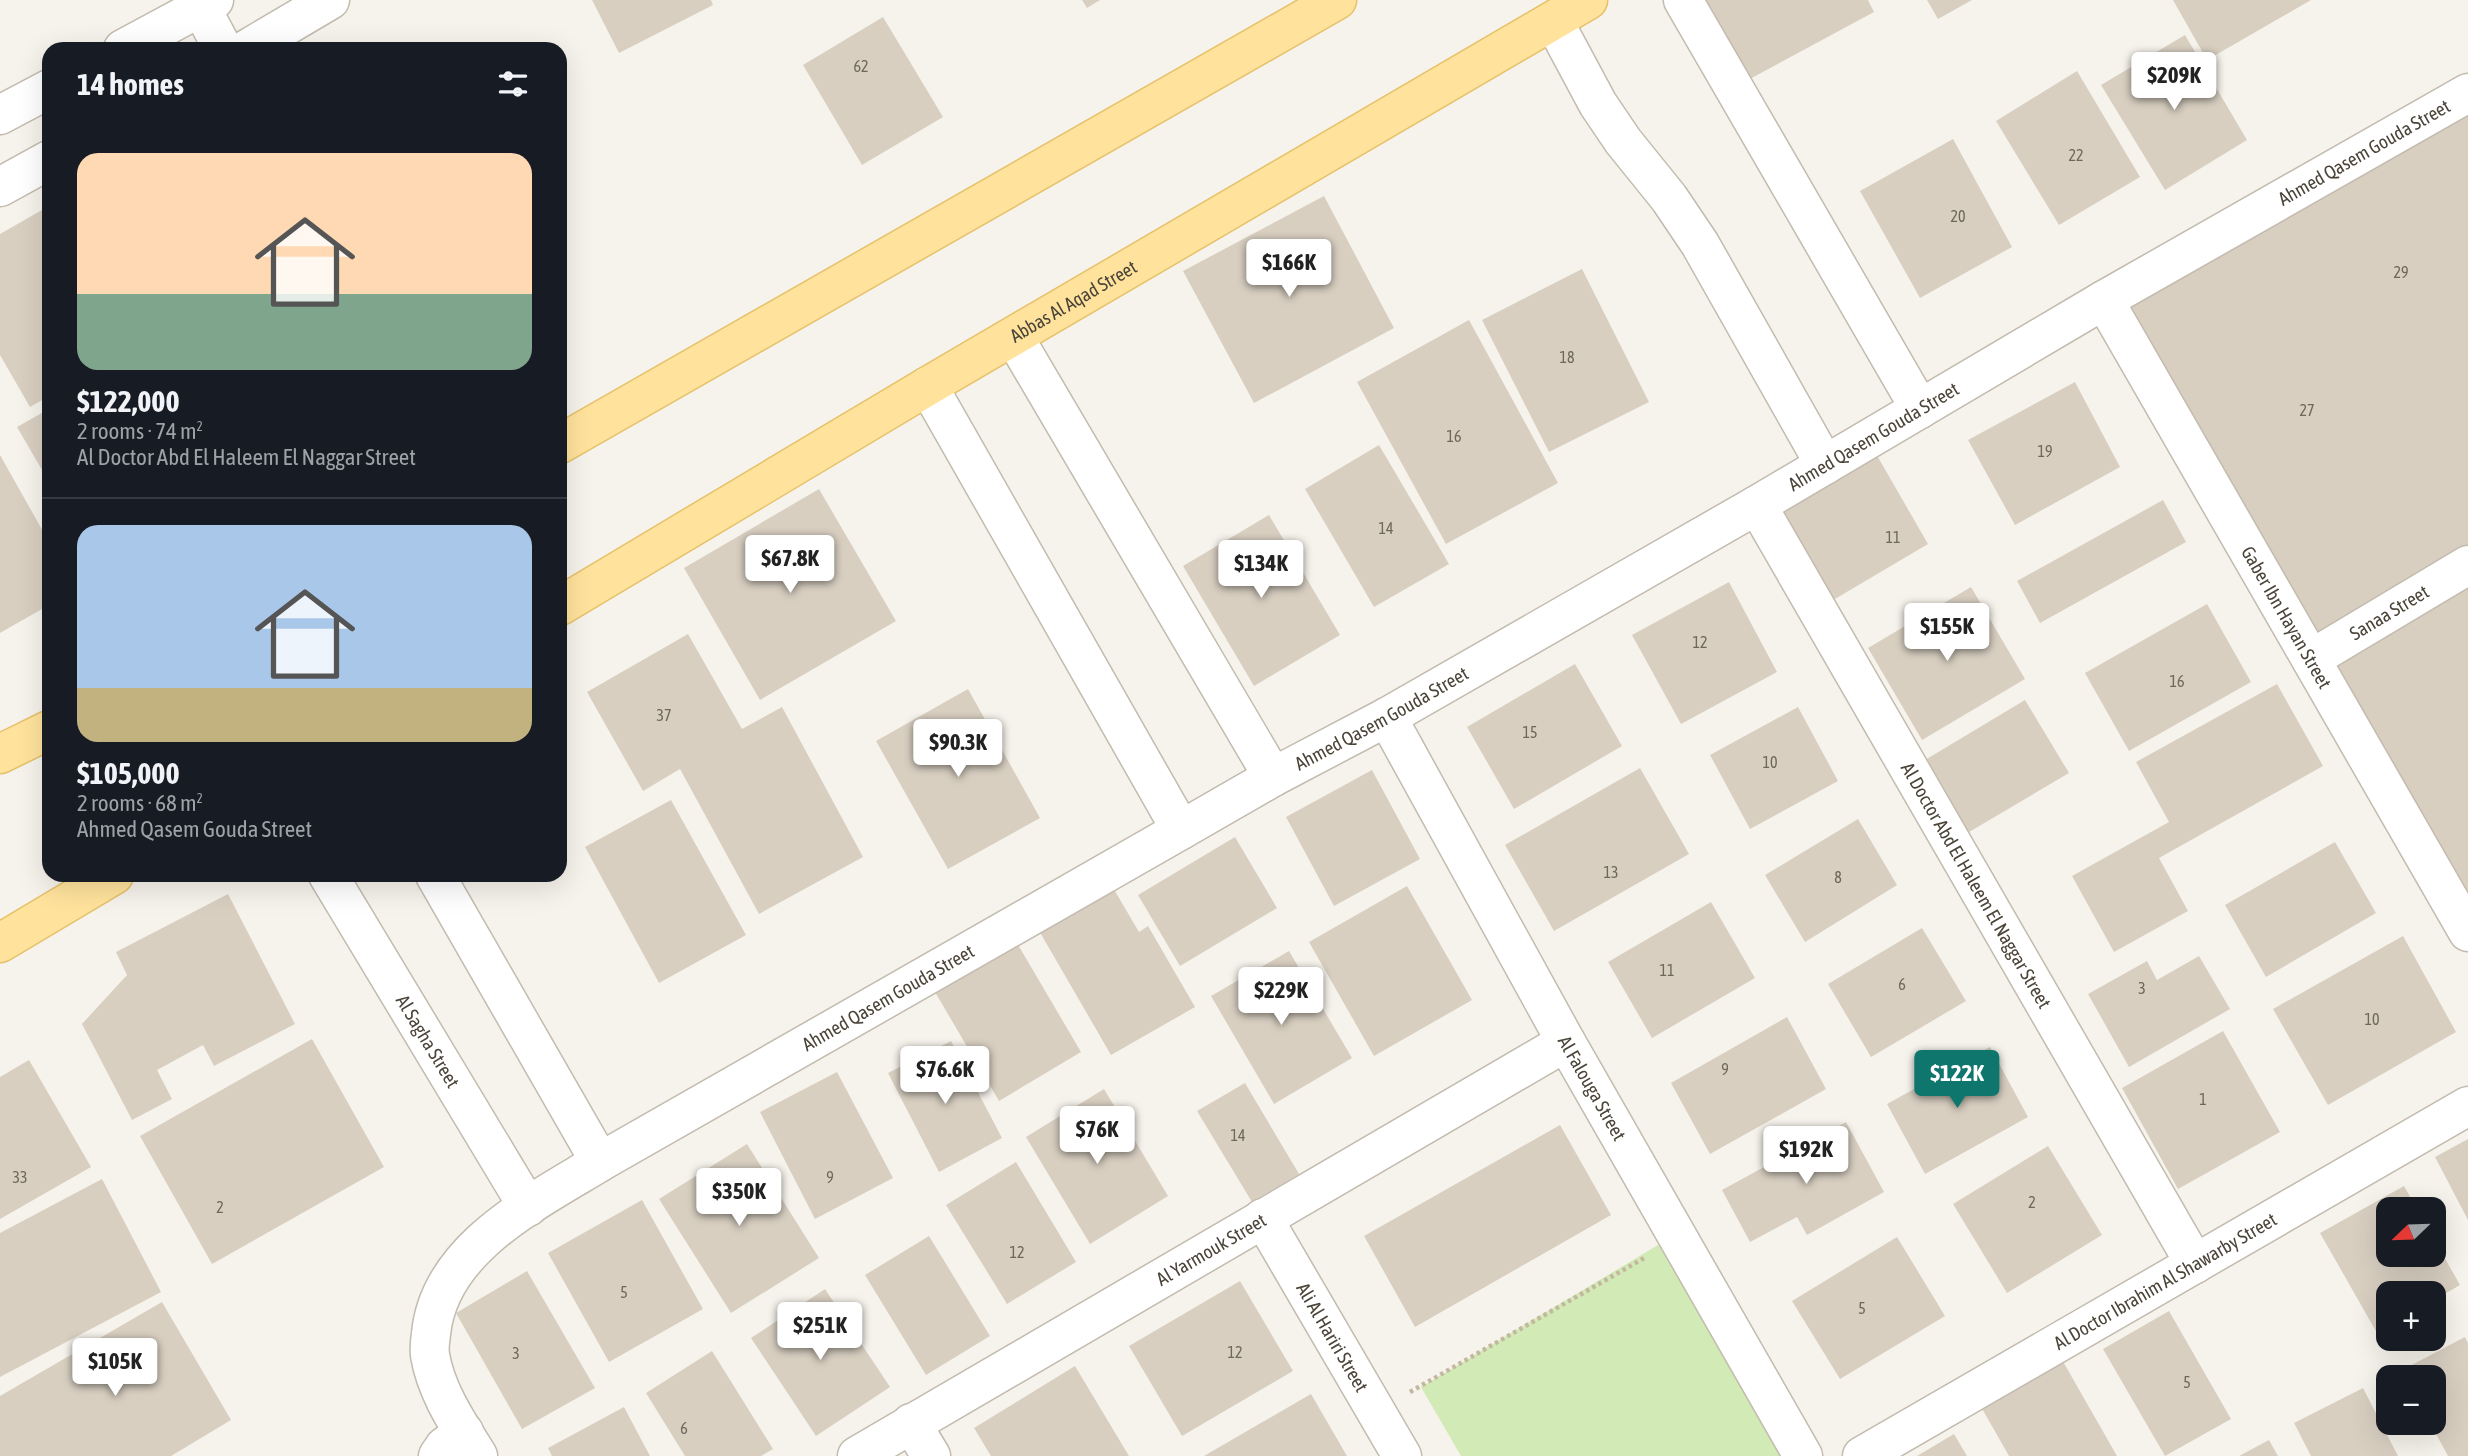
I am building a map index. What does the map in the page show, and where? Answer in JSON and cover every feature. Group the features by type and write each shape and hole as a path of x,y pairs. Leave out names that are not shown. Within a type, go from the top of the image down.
{"main road":[{"path":"567,440 1337,0"},
{"name":"Abbas Al Aqad Street","path":"567,602 928,386 1588,0"},
{"path":"0,754 42,733"},
{"path":"0,943 102,882"}],"street":[{"path":"259,42 330,0"},
{"path":"1683,0 1920,409"},
{"path":"135,42 204,3 220,42"},
{"path":"1554,22 1598,104 1700,244 1825,465"},
{"path":"0,115 42,93"},
{"name":"Ahmed Qasem Gouda Street","path":"460,1448 429,1353 432,1321 442,1293 458,1269 490,1235 528,1207 600,1161 1273,777 1387,717 1758,505 2105,300 2468,93"},
{"path":"0,187 42,164"},
{"name":"Gaber Ibn Hayan Street","path":"2105,300 2468,932"},
{"path":"1014,337 1273,777"},
{"path":"928,386 1181,830"},
{"name":"Al Doctor Abd El Haleem El Naggar Street","path":"1758,505 2195,1264"},
{"name":"Sanaa Street","path":"2311,659 2468,565"},
{"name":"Al Falouga Street","path":"1387,717 1566,1042 1803,1456"},
{"name":"Al Sagha Street","path":"332,882 528,1207"},
{"path":"439,882 600,1161"},
{"name":"Al Yarmouk Street","path":"857,1456 1566,1042"},
{"name":"Al Doctor Ibrahim Al Shawarby Street","path":"1862,1456 2468,1106"},
{"name":"Ali Al Hariri Street","path":"1263,1218 1402,1456"},
{"path":"911,1423 931,1456"}],"path":[{"path":"1376,1412 1679,1239"}],"green space":[{"path":"1668,1239 1790,1456 1461,1456 1421,1387"}],"building":[{"path":"592,0 711,0 713,5 619,53"},
{"path":"1082,0 1100,0 1087,8"},
{"path":"1705,0 1868,0 1874,12 1748,80"},
{"path":"1927,0 1972,0 1938,19"},
{"path":"2173,0 2311,0 2207,60"},
{"path":"883,17 943,117 862,165 803,65"},
{"path":"2185,35 2247,140 2165,190 2101,85"},
{"path":"2077,71 2140,177 2059,225 1996,121"},
{"path":"2468,93 2468,934 2104,300"},
{"path":"1953,139 2012,247 1920,298 1860,191"},
{"path":"1324,196 1394,328 1254,403 1183,271"},
{"path":"42,210 42,400 30,407 0,355 0,234"},
{"path":"1582,269 1649,402 1549,452 1482,320"},
{"path":"1469,320 1558,483 1446,544 1357,382"},
{"path":"2075,382 2120,467 2015,525 1968,440"},
{"path":"42,413 42,470 17,427"},
{"path":"1379,445 1449,564 1374,607 1305,489"},
{"path":"1875,452 1928,544 1818,609 1764,517"},
{"path":"0,455 42,530 42,609 0,633"},
{"path":"819,489 896,621 760,700 684,568"},
{"path":"2163,500 2186,542 2040,623 2017,581"},
{"path":"1269,515 1340,635 1254,686 1183,566"},
{"path":"1729,582 1777,672 1681,724 1632,635"},
{"path":"1971,587 2025,679 1922,740 1868,648"},
{"path":"2207,604 2251,682 2129,751 2085,673"},
{"path":"688,634 742,729 782,707 863,857 759,914 680,769 643,791 587,692"},
{"path":"1575,664 1622,746 1514,809 1467,727"},
{"path":"2277,684 2323,766 2159,858 2188,911 2114,952 2072,876 2169,822 2136,762"},
{"path":"968,689 1040,818 948,869 876,741"},
{"path":"2025,700 2069,773 1964,835 1920,763"},
{"path":"1798,707 1838,781 1750,829 1710,755"},
{"path":"1640,768 1689,854 1554,931 1505,845"},
{"path":"1372,770 1420,859 1334,906 1286,817"},
{"path":"671,800 746,935 659,983 585,847"},
{"path":"1858,819 1897,885 1805,942 1765,875"},
{"path":"1235,837 1277,908 1180,966 1138,895"},
{"path":"2335,842 2376,913 2266,977 2225,905"},
{"path":"1112,886 1139,932 1148,926 1195,1007 1111,1055 1038,929"},
{"path":"1407,886 1472,1000 1374,1056 1309,942"},
{"path":"228,894 295,1024 214,1066 203,1045 157,1070 172,1099 132,1120 82,1024 127,975 116,952"},
{"path":"1711,902 1755,978 1652,1038 1608,962"},
{"path":"1922,928 1966,1001 1871,1057 1828,984"},
{"path":"2403,936 2456,1032 2328,1105 2273,1009"},
{"path":"1017,943 1081,1052 999,1101 935,992"},
{"path":"1289,951 1352,1058 1274,1104 1211,996"},
{"path":"2199,956 2230,1009 2129,1067 2088,994 2147,961 2157,980"},
{"path":"1787,1017 1826,1089 1710,1154 1671,1083"},
{"path":"2223,1031 2280,1132 2178,1189 2122,1088"},
{"path":"312,1039 384,1167 212,1264 140,1136"},
{"path":"951,1041 1002,1138 939,1172 888,1073"},
{"path":"1990,1047 2028,1117 1925,1174 1887,1104"},
{"path":"29,1060 91,1167 0,1219 0,1077"},
{"path":"837,1072 893,1178 815,1219 760,1112"},
{"path":"1245,1083 1299,1174 1252,1202 1197,1111"},
{"path":"1104,1089 1168,1196 1090,1244 1026,1137"},
{"path":"1846,1122 1884,1192 1807,1235 1797,1217 1750,1242 1722,1190"},
{"path":"1560,1125 1611,1215 1415,1327 1364,1236"},
{"path":"2468,1139 2468,1220 2435,1157"},
{"path":"747,1144 819,1258 731,1313 659,1199"},
{"path":"2048,1146 2102,1235 2007,1293 1953,1204"},
{"path":"1016,1162 1076,1262 1007,1304 946,1205"},
{"path":"102,1179 161,1292 0,1377 0,1233"},
{"path":"2404,1186 2410,1197 2384,1197"},
{"path":"642,1200 703,1309 609,1362 548,1253"},
{"path":"2376,1202 2376,1267 2446,1267 2446,1260 2460,1285 2446,1293 2446,1281 2376,1281 2376,1331 2320,1233"},
{"path":"929,1236 990,1336 926,1375 865,1275"},
{"path":"1897,1237 1945,1316 1840,1379 1792,1301"},
{"path":"527,1271 595,1388 522,1429 456,1313"},
{"path":"1240,1281 1293,1371 1182,1436 1129,1346"},
{"path":"825,1289 890,1387 816,1436 751,1338"},
{"path":"162,1302 231,1420 171,1456 0,1456 0,1396"},
{"path":"2169,1311 2231,1419 2165,1456 2103,1349"},
{"path":"2465,1337 2468,1343 2468,1456 2448,1456 2437,1435 2446,1435 2446,1365 2412,1365 2438,1351 2446,1351 2446,1347"},
{"path":"712,1351 773,1449 761,1456 685,1456 646,1393"},
{"path":"2061,1358 2117,1456 2009,1456 1980,1405"},
{"path":"1075,1366 1129,1456 991,1456 974,1428"},
{"path":"2363,1388 2376,1413 2376,1435 2387,1435 2398,1456 2311,1456 2294,1423"},
{"path":"1311,1394 1347,1456 1204,1456"},
{"path":"624,1407 650,1456 552,1456 548,1448"},
{"path":"1954,1434 1967,1456 1917,1456"},
{"path":"2269,1440 2278,1456 2239,1456"}]}
